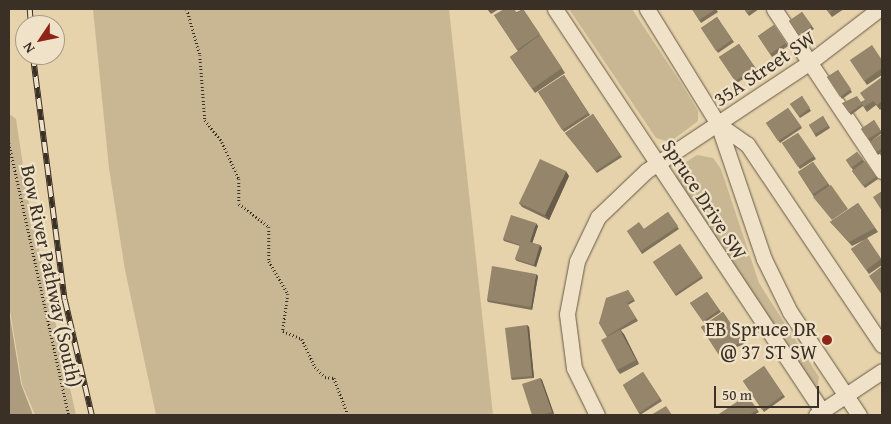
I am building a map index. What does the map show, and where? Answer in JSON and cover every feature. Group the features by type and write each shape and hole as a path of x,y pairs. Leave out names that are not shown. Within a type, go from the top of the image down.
{"street":[{"name":"Spruce Drive SW","path":"555,9 819,413"},
{"name":"Spruce Drive SW","path":"647,9 718,124 764,259 790,312 859,415"},
{"path":"774,9 882,170"},
{"name":"35A Street SW","path":"597,415 580,385 570,350 567,314 572,278 598,217 617,194 657,163 810,62 879,9"},
{"name":"Spruce Drive SW","path":"718,124 747,144 882,346"},
{"path":"819,413 882,371"}],"path":[{"path":"187,9 200,55 205,120 222,142 239,179 238,204 269,228 269,261 288,294 283,331 302,339 315,367 325,377 334,378 348,415"},
{"name":"Bow River Pathway (South)","path":"9,143 69,415"}],"shaded area":[{"path":"93,9 449,9 493,415 156,415 125,270 109,168"},
{"path":"569,9 632,9 698,111 698,121 670,142 656,138"},
{"path":"9,114 16,119 29,204 76,415 35,415 22,384 9,304"},
{"path":"697,155 713,158 721,169 759,283 819,377 817,390 676,179 677,168"},
{"path":"9,311 21,384 33,415 9,415"}],"building":[{"path":"504,9 514,9 517,13 523,9 540,34 517,50 494,15"},
{"path":"692,9 716,9 699,20"},
{"path":"744,9 754,9 747,13"},
{"path":"826,9 834,9 829,13"},
{"path":"802,12 812,26 799,35 789,21"},
{"path":"717,17 732,40 716,51 701,28"},
{"path":"774,25 786,43 770,54 758,36"},
{"path":"540,35 562,68 532,89 510,57"},
{"path":"739,44 755,68 735,81 719,57"},
{"path":"872,45 882,60 882,68 864,81 850,60"},
{"path":"838,70 851,89 840,97 827,77"},
{"path":"564,75 588,113 562,130 538,92"},
{"path":"882,77 882,101 877,105 873,101 864,107 861,103 865,100 860,93"},
{"path":"802,96 810,108 799,116 790,104"},
{"path":"857,96 862,104 849,113 842,103"},
{"path":"788,108 801,126 778,141 766,123"},
{"path":"593,114 620,155 596,171 565,133"},
{"path":"823,116 828,126 815,134 809,125"},
{"path":"874,120 881,131 868,139 861,129"},
{"path":"798,133 814,156 798,167 782,143"},
{"path":"882,134 882,148 877,152 870,142"},
{"path":"857,152 863,159 851,168 846,160"},
{"path":"540,159 566,171 545,215 519,203"},
{"path":"865,161 876,177 863,186 852,171"},
{"path":"813,162 828,184 813,194 798,172"},
{"path":"831,185 848,209 832,220 813,197"},
{"path":"882,191 882,211 873,197"},
{"path":"858,203 875,228 849,242 830,222"},
{"path":"668,212 678,226 641,251 627,231 639,222 644,229"},
{"path":"511,215 536,223 530,242 540,245 534,265 515,259 520,245 503,239"},
{"path":"867,238 881,259 866,270 851,249"},
{"path":"680,244 702,276 675,294 653,262"},
{"path":"492,266 536,274 531,307 487,300"},
{"path":"882,266 882,295 869,276"},
{"path":"628,290 634,299 627,303 636,318 607,336 599,323 606,298"},
{"path":"707,292 719,310 703,321 690,303"},
{"path":"723,312 743,342 717,352 701,327"},
{"path":"527,325 532,376 511,378 505,328"},
{"path":"620,330 636,360 617,370 601,340"},
{"path":"764,366 783,395 762,410 743,381"},
{"path":"643,372 660,399 639,413 623,385"},
{"path":"540,378 552,412 532,415 522,384"},
{"path":"747,395 757,410 749,415 719,414"},
{"path":"666,406 672,415 651,415"}],"railway":[{"path":"30,9 30,15"},
{"path":"34,65 65,300 92,415"}],"place":[{"name":"EB Spruce DR @ 37 ST SW","path":"827,340"}]}
